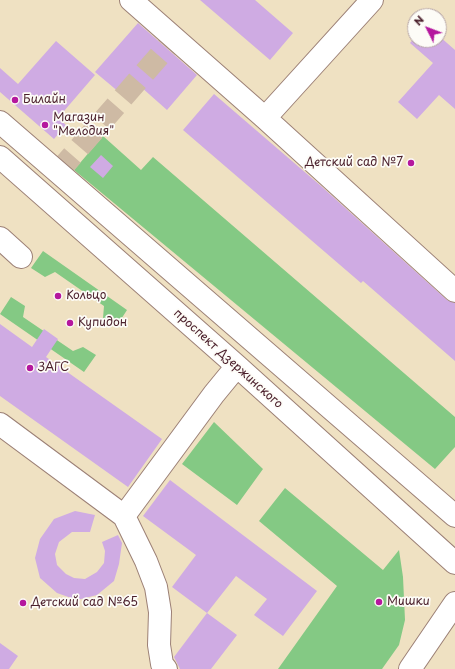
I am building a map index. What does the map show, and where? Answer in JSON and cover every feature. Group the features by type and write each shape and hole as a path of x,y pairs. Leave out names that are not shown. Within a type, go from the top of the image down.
{"street":[{"path":"131,0 175,46 265,118 455,291"},
{"path":"265,118 372,0"},
{"path":"0,122 455,516"},
{"name":"проспект Дзержинского","path":"3,165 237,366 455,563"},
{"path":"0,238 21,257"},
{"path":"124,516 214,394 237,366"},
{"path":"0,424 124,516 146,561 156,587 160,612 159,645 162,664 166,669"},
{"path":"410,669 455,603"}],"green space":[{"path":"103,136 141,170 153,157 455,417 455,447 435,469 74,170"},
{"path":"43,251 127,310 116,327 103,318 104,306 55,272 45,277 31,268"},
{"path":"11,297 25,306 23,317 73,351 83,347 96,355 84,372 0,314"},
{"path":"214,422 263,469 237,505 182,464"},
{"path":"285,488 383,570 399,550 403,577 405,620 399,645 382,669 278,669 337,586 259,521"}],"building":[{"path":"200,0 255,0 293,33 270,60"},
{"path":"138,23 197,75 167,110 132,79 120,93 95,72"},
{"path":"56,41 95,75 58,118 66,125 54,139 0,92 0,68 18,84"},
{"path":"447,43 455,50 455,109 439,95 417,119 398,102 433,63 416,48 447,48"},
{"path":"214,94 321,186 447,300 455,303 455,361 363,281 361,283 183,130"},
{"path":"101,155 113,166 103,178 90,167"},
{"path":"0,324 32,347 44,329 58,339 46,357 162,439 128,487 0,396"},
{"path":"170,480 317,591 283,636 254,615 267,599 236,576 207,613 172,587 196,555 143,516"},
{"path":"75,511 95,515 90,532 72,532 59,542 55,554 57,565 66,574 74,578 85,579 97,572 104,563 105,551 102,542 118,535 122,543 119,564 114,581 97,595 77,600 57,593 40,578 35,558 40,539 54,519"},
{"path":"207,613 237,635 211,669 180,669 174,657"},
{"path":"0,643 18,656 9,669 0,669"}],"tunnel":[{"path":"58,172 167,47"}],"place":[{"name":"Билайн","path":"15,100"},
{"name":"Магазин \"Мелодия\"","path":"45,125"},
{"name":"Детский сад №7","path":"411,163"},
{"name":"Кольцо","path":"58,296"},
{"name":"Купидон","path":"70,323"},
{"name":"ЗАГС","path":"30,368"},
{"name":"Мишки","path":"379,602"},
{"name":"Детский сад №65","path":"23,603"}]}
